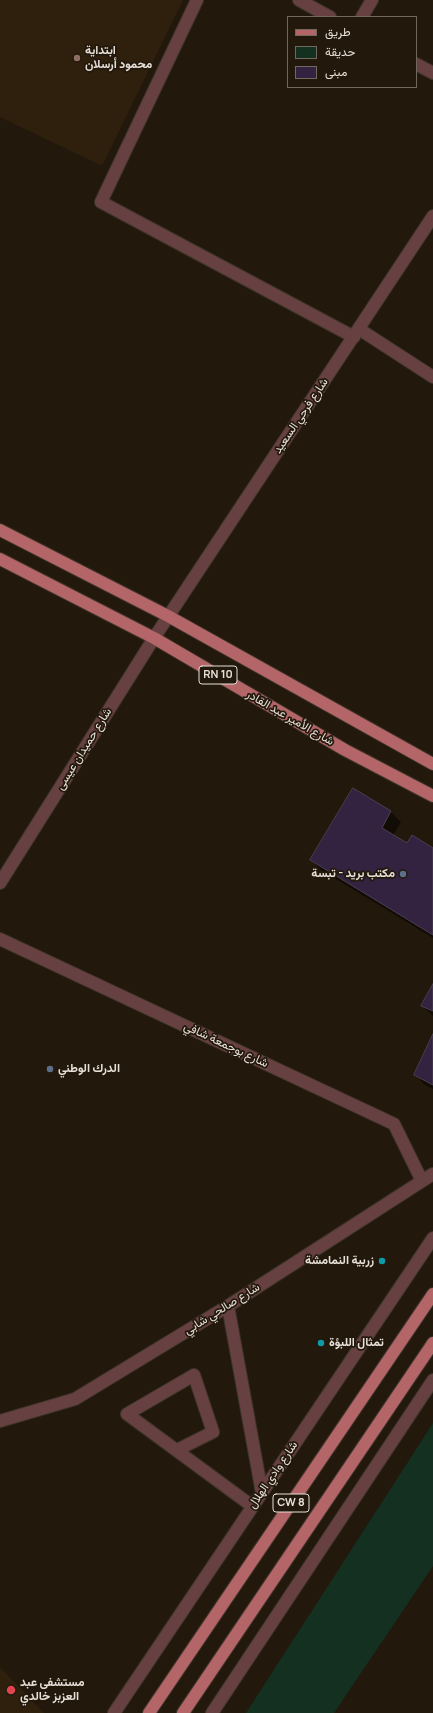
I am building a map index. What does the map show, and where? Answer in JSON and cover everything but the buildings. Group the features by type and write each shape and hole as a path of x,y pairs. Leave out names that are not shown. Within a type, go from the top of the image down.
{"main road":[{"name":"RN 10","path":"0,530 168,616 433,764"},
{"name":"شارع الأمير عبد القادر","path":"0,559 154,638 345,750 433,796"},
{"name":"CW 8","path":"149,1713 433,1294"},
{"name":"CW 8","path":"183,1713 433,1343"}],"street":[{"path":"197,0 101,202 357,333 433,377"},
{"path":"299,0 328,16"},
{"path":"363,16 372,0"},
{"path":"417,65 433,73"},
{"name":"شارع فرحي السعيد","path":"168,616 357,333 428,235 433,216"},
{"name":"شارع حميدان عيسى","path":"0,883 168,616"},
{"name":"شارع بوجمعة شافي","path":"0,939 394,1124 422,1181"},
{"name":"شارع صالحي شابي","path":"0,1421 75,1399 228,1306 433,1174"},
{"name":"شارع وادي الهلال","path":"114,1713 433,1238"},
{"path":"228,1306 262,1493"},
{"path":"177,1450 213,1432 194,1375 127,1414 252,1506"},
{"path":"212,1713 433,1380"}],"shaded area":[{"name":"ابتداية محمود أرسلان","path":"0,0 183,0 102,166 0,117"},
{"name":"مستشفى عبد العزبز خالدي","path":"0,1667 44,1713 0,1713"}],"green space":[{"path":"433,1423 433,1566 334,1713 246,1713"}],"place":[{"name":"ابتداية محمود أرسلان","path":"77,58"},
{"name":"مكتب بريد - تبسة","path":"403,874"},
{"name":"الدرك الوطني","path":"50,1069"},
{"name":"زربية النمامشة","path":"382,1261"},
{"name":"تمثال اللبؤة","path":"321,1343"},
{"name":"مستشفى عبد العزبز خالدي","path":"11,1690"}]}
